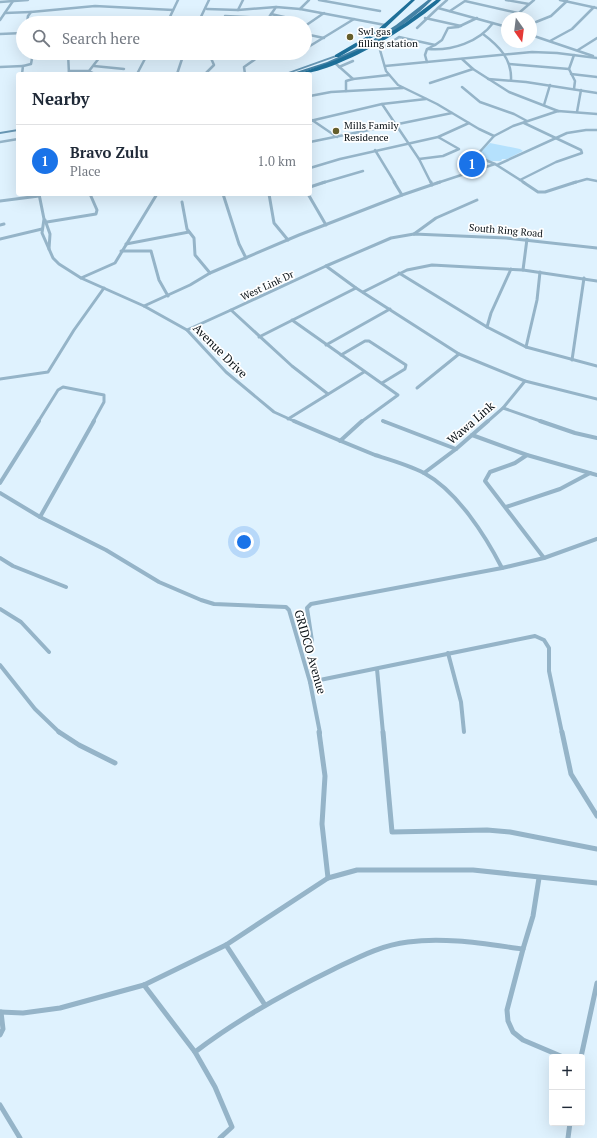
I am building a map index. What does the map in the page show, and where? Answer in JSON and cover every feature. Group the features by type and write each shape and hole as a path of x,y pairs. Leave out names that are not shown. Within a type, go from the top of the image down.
{"highway":[{"path":"337,56 366,41 413,0"},
{"path":"306,72 335,63 370,48 390,36 432,2 439,0"}],"main road":[{"path":"298,72 360,49 386,34 422,5 426,0"},
{"path":"291,72 337,56 364,44 383,34 422,5 432,2"},
{"path":"0,133 16,130"}],"street":[{"path":"0,2 28,0"},
{"path":"170,16 178,0"},
{"path":"201,16 206,9 209,0"},
{"path":"238,10 243,0"},
{"path":"300,9 309,0"},
{"path":"319,0 380,11"},
{"path":"416,28 447,0"},
{"path":"506,0 529,4"},
{"path":"519,12 534,0"},
{"path":"560,0 596,8"},
{"path":"0,20 13,1"},
{"path":"450,11 465,1 514,12"},
{"path":"537,22 551,16 567,2"},
{"path":"5,13 95,6 173,10"},
{"path":"206,9 238,10 276,6 324,13 385,25"},
{"path":"276,6 271,14 280,16"},
{"path":"438,8 501,25"},
{"path":"550,41 572,29 596,8"},
{"path":"28,16 31,12"},
{"path":"312,21 324,13"},
{"path":"426,18 462,26"},
{"path":"448,28 462,26 477,18"},
{"path":"312,45 354,19"},
{"path":"427,62 424,57 427,49 442,40 450,23"},
{"path":"427,49 440,51 445,50 483,34 493,23"},
{"path":"0,34 16,33"},
{"path":"483,34 504,53 512,70 511,80"},
{"path":"312,35 324,38"},
{"path":"435,45 397,37 380,50 380,54 389,75 404,88 494,136"},
{"path":"537,37 578,50 597,58"},
{"path":"578,50 597,38"},
{"path":"385,66 462,59 504,53 544,52 597,58"},
{"path":"574,55 569,68 575,81 574,89"},
{"path":"462,59 467,62 472,69 509,92 558,111 597,114"},
{"path":"0,68 23,66 30,64 31,60"},
{"path":"68,60 69,72 89,71 98,60"},
{"path":"138,72 144,60"},
{"path":"178,72 181,60"},
{"path":"207,72 214,66 212,60"},
{"path":"244,72 244,68 254,60"},
{"path":"340,67 353,61"},
{"path":"335,63 353,79"},
{"path":"510,64 569,68"},
{"path":"22,72 23,66"},
{"path":"94,66 124,69"},
{"path":"430,83 472,69"},
{"path":"571,74 597,77"},
{"path":"346,91 346,81 389,75"},
{"path":"487,79 511,80 597,93"},
{"path":"544,105 550,85"},
{"path":"462,87 476,100 491,107 514,114 525,122 580,150 582,153 556,162 520,180"},
{"path":"312,96 346,91 378,91 404,88"},
{"path":"578,112 578,101 581,90"},
{"path":"312,121 382,104 426,99"},
{"path":"382,104 394,124 420,159 432,185"},
{"path":"558,111 513,126 494,136 476,156 496,164 535,190 542,192 587,179 597,181"},
{"path":"312,142 452,113"},
{"path":"312,122 337,136"},
{"path":"312,167 375,150 438,136 469,123"},
{"path":"144,306 168,296 210,273 288,240 402,195 496,164 555,137 575,131 597,130"},
{"path":"420,159 443,156 459,149 438,136"},
{"path":"0,142 16,139"},
{"path":"375,150 402,195"},
{"path":"312,186 363,171"},
{"path":"0,201 32,196"},
{"path":"0,239 42,229 44,219 39,196"},
{"path":"47,222 96,214 97,210 91,196"},
{"path":"81,278 112,265 139,226 156,196"},
{"path":"224,196 239,244 246,258"},
{"path":"269,196 274,223 288,240"},
{"path":"309,196 326,226"},
{"path":"414,234 429,221 438,216 477,200"},
{"path":"182,202 187,229 194,238 197,258 210,273"},
{"path":"44,219 47,222 50,240 49,249"},
{"path":"0,225 4,224"},
{"name":"Avenue Drive","path":"42,229 46,243 53,258 59,264 81,278 144,306 187,330 226,372 248,392 274,412 340,441 424,473 446,490 477,524 492,547 502,568"},
{"path":"126,244 189,232"},
{"name":"South Ring Road","path":"326,266 391,238 414,234 440,234 527,240 597,248"},
{"path":"523,270 527,240"},
{"path":"121,251 151,251 159,280 168,296"},
{"path":"363,292 411,268 432,265 523,270 597,281"},
{"path":"326,266 356,288 459,354 525,381 597,400"},
{"name":"West Link Dr","path":"326,266 231,310 292,366 328,394"},
{"path":"487,327 491,313 511,269"},
{"path":"526,347 537,300 540,272"},
{"path":"399,273 487,327 526,347 597,366"},
{"path":"572,360 584,278"},
{"path":"0,380 48,372 74,330 104,288"},
{"path":"259,337 356,288"},
{"path":"326,345 390,309"},
{"path":"187,330 231,310"},
{"path":"292,320 398,395 364,420 340,441"},
{"path":"340,355 365,341 406,365 405,369 382,383"},
{"path":"418,388 459,354"},
{"path":"288,419 364,372"},
{"name":"Wawa Link","path":"424,473 456,449 503,408 525,381"},
{"path":"0,483 58,390 64,387 104,396 104,402 40,517"},
{"path":"503,408 575,433 597,438"},
{"path":"383,421 456,449"},
{"path":"472,435 527,455 597,475"},
{"path":"527,455 515,463 490,472 485,481 544,558"},
{"path":"506,507 554,493 580,480 590,473"},
{"name":"GRIDCO Avenue","path":"0,493 40,517 106,550 159,582 201,600 214,604 286,607 291,613 310,682 320,735 325,776 322,824 328,878"},
{"path":"312,641 307,608 311,604 502,568 544,558 597,539"},
{"path":"0,558 13,566 66,587"},
{"path":"0,609 6,611 19,621 49,652"},
{"path":"310,682 534,636 544,640 549,648 549,671 571,774 597,816"},
{"path":"448,653 456,678 464,723 464,732"},
{"path":"0,665 42,717 58,731 98,755 115,763"},
{"path":"376,669 392,832 495,830 597,849"},
{"path":"0,1036 3,1029 1,1012 23,1014 60,1008 144,985 226,945 328,878 357,870 473,870 597,883"},
{"path":"539,878 533,916 507,1010 508,1021 513,1032 523,1040 556,1054"},
{"path":"195,1052 265,1005 372,950 407,942 455,942 523,949"},
{"path":"226,945 265,1005"},
{"path":"583,1054 597,983"},
{"path":"144,985 195,1052 215,1087 232,1127 220,1138"},
{"path":"0,1105 20,1138"},
{"path":"568,1138 570,1126"}],"shaded area":[{"path":"490,143 520,149 523,151 507,159 502,159 501,161 487,161 477,155"}],"place":[{"name":"Swl gas filling station","path":"350,37"},
{"name":"Mills Family Residence","path":"336,131"},
{"name":"Bravo Zulu","path":"472,164"}]}
